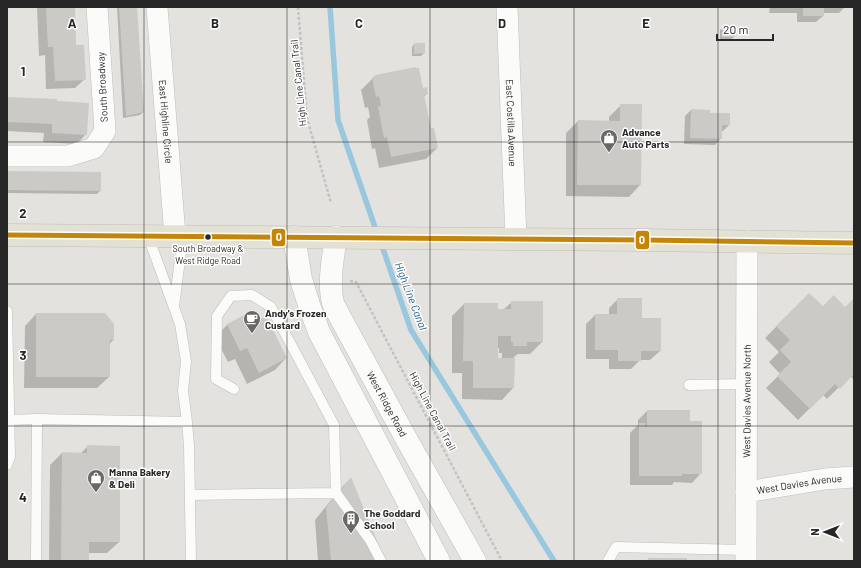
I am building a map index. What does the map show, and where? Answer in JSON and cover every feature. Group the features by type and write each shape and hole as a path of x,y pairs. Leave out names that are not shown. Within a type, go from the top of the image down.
{"main road":[{"path":"7,235 854,243"}],"street":[{"name":"South Broadway","path":"7,156 68,156 94,148 105,131 97,7"},
{"name":"East Highline Circle","path":"158,7 179,236"},
{"name":"East Costilla Avenue","path":"507,7 516,239"},
{"path":"294,237 301,279 319,332 439,561"},
{"name":"West Ridge Road","path":"336,237 332,270 333,303 408,442 475,561"},
{"name":"West Davies Avenue North","path":"746,555 747,241"},
{"name":"West Davies Avenue","path":"746,492 825,479 854,477"}],"lane":[{"path":"148,236 180,324 186,361 183,391 188,422 190,561"},
{"path":"174,308 179,236"},
{"path":"234,389 216,379 217,316 231,296 252,295 271,307 334,425 336,493 370,540 381,561"},
{"path":"7,311 10,457 7,465"},
{"path":"689,385 746,384"},
{"path":"8,414 37,419 188,422"},
{"path":"36,561 37,419"},
{"path":"190,495 336,493"},
{"path":"608,561 616,547 746,555"}],"path":[{"name":"High Line Canal Trail","path":"298,7 307,118 331,203"},
{"name":"High Line Canal Trail","path":"349,281 356,282 502,561"}],"building":[{"path":"46,7 75,7 76,45 84,45 86,80 55,81 53,47 48,47"},
{"path":"119,7 137,7 144,112 126,116"},
{"path":"803,7 824,7 824,16 803,16"},
{"path":"723,27 735,27 735,37 722,37"},
{"path":"414,43 425,43 425,53 414,54"},
{"path":"416,67 419,68 423,88 427,87 428,94 424,95 431,128 434,128 438,148 391,157 387,137 384,138 378,107 381,106 379,96 376,97 372,77 375,75"},
{"path":"7,97 57,99 57,101 89,103 87,135 52,133 52,124 7,122"},
{"name":"Advance Auto Parts","path":"620,104 642,104 641,185 577,185 578,120 620,121"},
{"path":"691,109 710,110 710,113 730,113 730,125 722,125 722,139 690,138"},
{"path":"7,171 101,172 101,191 7,190"},
{"path":"809,293 823,306 834,295 845,307 854,298 854,374 840,389 835,384 810,409 777,376 791,362 780,350 790,340 776,326"},
{"path":"617,298 642,298 642,318 661,318 661,351 641,351 641,361 618,361 618,350 595,350 595,314 617,314"},
{"path":"511,301 543,301 543,342 527,342 527,346 513,346 511,336 498,336 498,358 515,358 514,388 473,388 473,361 463,361 464,303 498,303 498,309 511,309"},
{"path":"252,311 257,321 266,316 287,358 259,373 247,348 240,351 227,324"},
{"path":"36,313 105,313 114,324 114,341 110,340 110,377 36,377"},
{"path":"647,410 690,410 690,421 702,421 702,474 682,474 682,476 639,476 639,423 645,423 645,427 647,427"},
{"path":"87,445 120,446 120,542 89,542 89,561 61,561 62,452 87,453"},
{"name":"The Goddard School","path":"351,477 385,561 331,561 326,507"},
{"path":"648,558 687,558 687,561 648,561"}],"waterway":[{"name":"High Line Canal","path":"330,7 338,120 377,233"},
{"name":"High Line Canal","path":"381,243 411,330 554,561"}],"transit line":[{"name":"0","path":"7,235 854,243"}],"place":[{"name":"Advance Auto Parts","path":"609,153"},
{"name":"South Broadway & West Ridge Road","path":"208,237"},
{"name":"Andy's Frozen Custard","path":"252,334"},
{"name":"Manna Bakery & Deli","path":"96,493"},
{"name":"The Goddard School","path":"351,534"}]}
